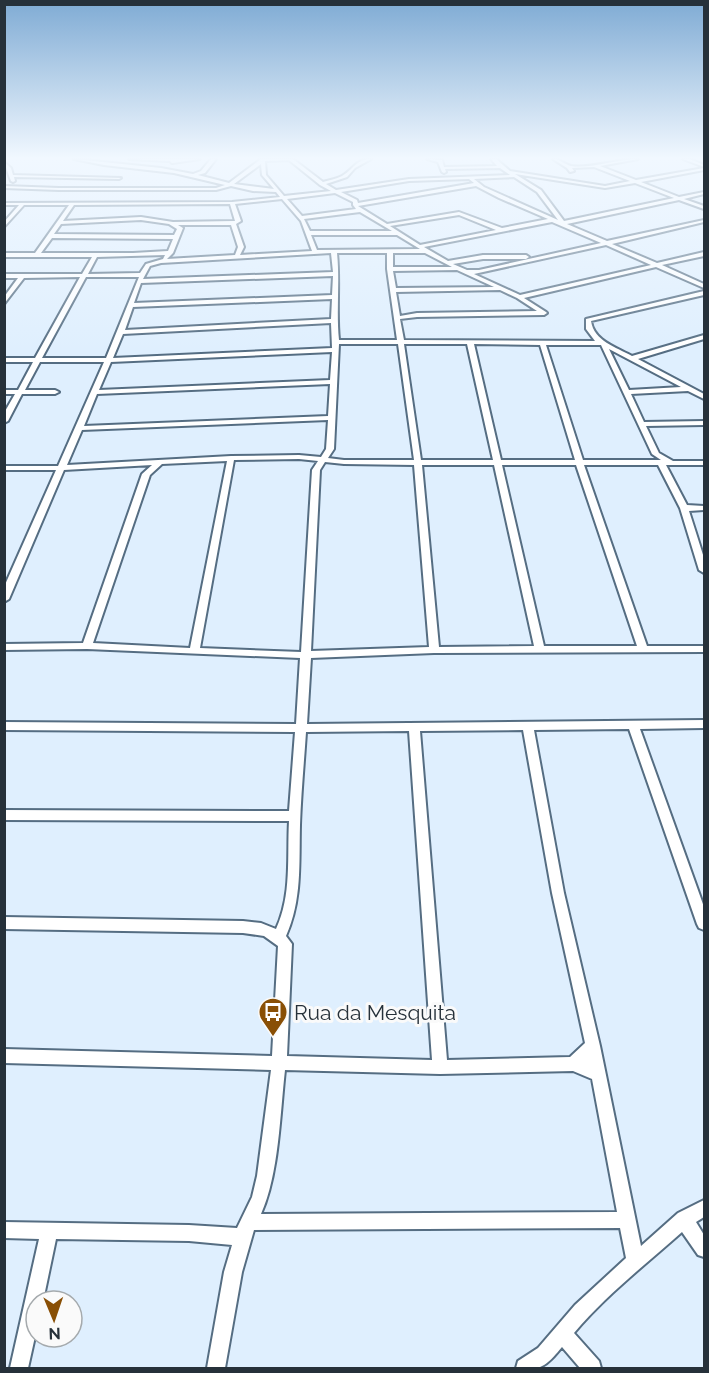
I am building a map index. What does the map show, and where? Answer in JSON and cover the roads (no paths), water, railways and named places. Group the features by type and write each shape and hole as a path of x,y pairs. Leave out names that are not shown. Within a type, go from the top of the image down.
{"street":[{"path":"37,255 58,224 73,223"},
{"path":"4,599 121,332 141,278 148,266 160,261 170,253 180,228 174,223"},
{"path":"178,223 233,224 241,247 237,256"},
{"path":"303,223 315,252"},
{"path":"384,223 462,271"},
{"path":"389,226 405,223"},
{"path":"484,223 501,230"},
{"path":"160,261 334,251 423,249 532,223"},
{"path":"563,223 705,286"},
{"path":"477,274 696,223"},
{"path":"386,232 389,226"},
{"path":"308,232 400,233"},
{"path":"49,236 176,237"},
{"path":"390,250 390,269 395,290 418,463 434,650"},
{"path":"279,937 287,922 292,896 294,816 316,470 330,449 335,346 334,251"},
{"path":"4,255 95,256 170,253"},
{"path":"519,297 705,254"},
{"path":"4,421 95,256"},
{"path":"446,263 483,257 544,257"},
{"path":"390,269 462,271 477,274 542,309 544,313 397,315"},
{"path":"4,276 141,278 336,274"},
{"path":"4,303 22,276"},
{"path":"395,290 502,289"},
{"path":"705,293 588,320 589,329 601,343 628,392 684,508 705,570"},
{"path":"131,305 335,297"},
{"path":"121,332 334,321"},
{"path":"633,358 705,337"},
{"path":"470,342 540,650"},
{"path":"542,342 580,464 643,649"},
{"path":"4,360 107,360 402,343 601,343 705,397"},
{"path":"94,392 334,382"},
{"path":"628,392 693,389"},
{"path":"4,392 55,392"},
{"path":"78,428 330,418"},
{"path":"643,424 705,423"},
{"path":"4,468 62,468 231,458 299,457 344,462 580,464 650,462 658,458 672,462 705,463"},
{"path":"194,651 231,458"},
{"path":"87,646 146,474 159,463"},
{"path":"131,465 146,474"},
{"path":"684,508 705,508"},
{"path":"4,648 87,646 306,654 434,650 705,649"},
{"path":"633,724 705,924"},
{"path":"4,726 301,728 705,724"},
{"path":"528,725 558,893 593,1046 635,1262"},
{"path":"414,727 440,1067"},
{"path":"4,815 294,816"},
{"path":"4,922 243,927 269,931 279,937 286,949 279,1062 265,1176 260,1198 246,1229 233,1272 216,1368"},
{"path":"573,1064 593,1046"},
{"path":"4,1056 440,1067 573,1064 598,1074"},
{"path":"525,1368 544,1354 580,1311 635,1262 663,1240 684,1219 705,1208"},
{"path":"684,1219 705,1249"},
{"path":"4,1230 189,1233 246,1229 626,1220"},
{"path":"19,1368 49,1231"},
{"path":"562,1332 592,1368"}],"place":[{"name":"Rua da Mesquita","path":"273,1038"}]}
